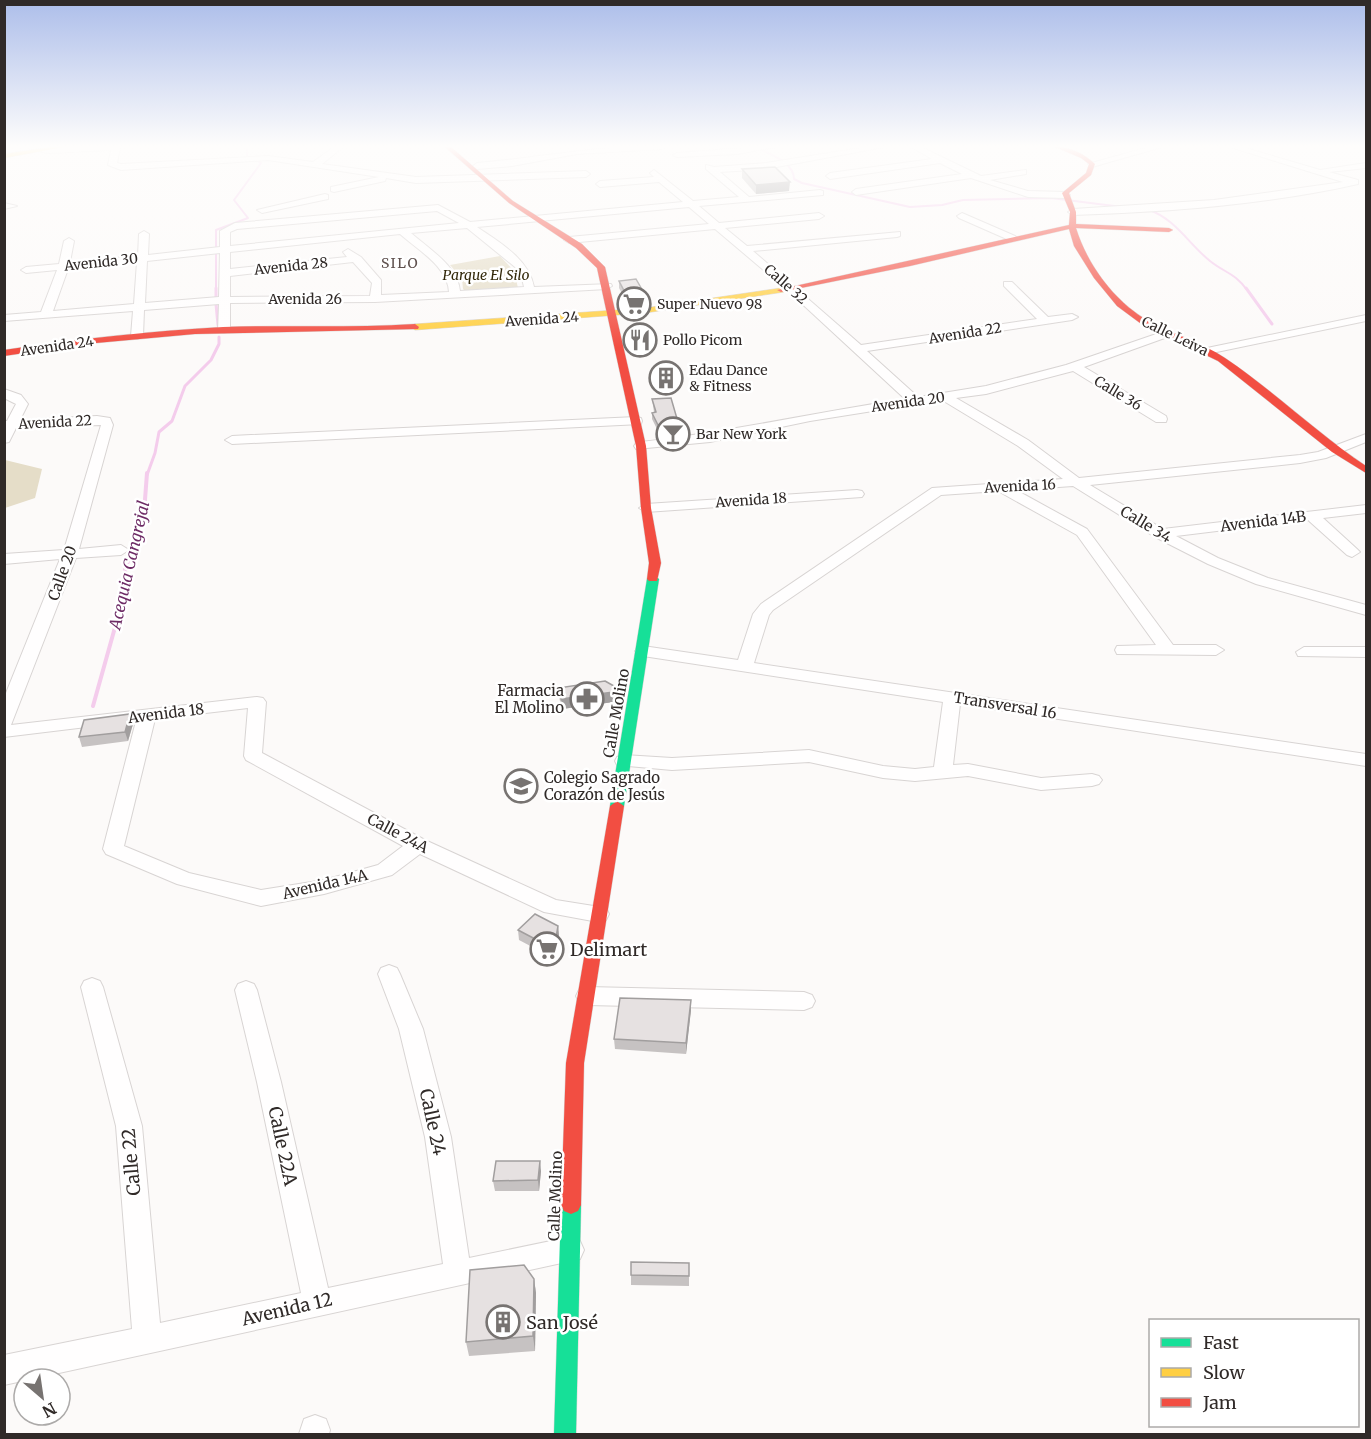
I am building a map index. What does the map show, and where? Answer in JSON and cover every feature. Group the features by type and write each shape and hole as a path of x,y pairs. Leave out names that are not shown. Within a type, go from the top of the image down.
{"main road":[{"name":"Calle Molino","path":"528,214 595,258 602,267 642,446 646,508 655,563 643,651 575,1064 565,1434"},
{"name":"Calle Leiva","path":"1073,214 1072,226 1082,254 1120,304 1134,316 1207,351 1336,450 1366,470"},
{"name":"Avenida 24","path":"4,353 65,343 224,330 387,330 612,314 709,303 910,264 1011,238 1072,226 1169,230"}],"street":[{"path":"284,214 292,221"},
{"path":"224,330 224,249 227,228 369,214"},
{"path":"449,214 467,224 513,260 526,273 530,290"},
{"name":"Avenida 30","path":"26,270 576,214"},
{"name":"Calle 32","path":"701,214 790,287 914,400"},
{"path":"568,240 819,216"},
{"path":"962,216 1011,238"},
{"path":"402,231 443,266 454,281 455,295"},
{"path":"137,336 144,234"},
{"path":"744,249 897,234"},
{"path":"333,238 377,282 375,299"},
{"path":"46,314 64,266 69,241"},
{"name":"Avenida 28","path":"225,273 357,260"},
{"path":"1008,284 1044,320"},
{"name":"Avenida 26","path":"4,318 224,300 375,299 607,286"},
{"name":"Avenida 22","path":"858,349 1072,316"},
{"path":"1207,351 1366,318"},
{"name":"Avenida 20","path":"642,446 710,438 810,417 986,390 1074,366 1169,333"},
{"name":"Calle 36","path":"1074,366 1161,419"},
{"path":"4,439 9,425 22,404 11,396"},
{"name":"Calle 34","path":"945,398 1023,443 1076,482 1160,534 1213,561 1262,581 1366,610"},
{"name":"Avenida 22","path":"9,425 105,421"},
{"name":"Calle 20","path":"4,722 70,554 107,424 105,421"},
{"path":"232,440 636,421"},
{"name":"Avenida 16","path":"745,665 761,614 774,601 937,491 1076,482 1300,459 1336,450 1366,438"},
{"path":"1001,487 1070,523 1082,532 1168,650"},
{"name":"Avenida 18","path":"646,508 857,494"},
{"name":"Avenida 14B","path":"1160,534 1366,509"},
{"path":"1311,516 1352,552"},
{"path":"4,559 121,550"},
{"path":"1123,650 1216,650"},
{"name":"Transversal 16","path":"643,651 1366,759"},
{"path":"1304,652 1366,652"},
{"path":"943,772 952,697"},
{"name":"Avenida 18","path":"4,731 257,702"},
{"name":"Calle 24A","path":"257,702 253,756 418,845 552,907 598,914"},
{"name":"Avenida 14A","path":"147,715 113,849 184,879 261,898 324,888 384,870 418,845"},
{"path":"624,761 672,764 809,756 883,772 915,775 968,770 1041,784 1092,780"},
{"name":"Calle 24","path":"389,974 411,1029 438,1137 458,1274"},
{"name":"Calle 22","path":"92,987 129,1126 147,1341"},
{"name":"Calle 22A","path":"246,990 269,1082 317,1302"},
{"path":"587,996 804,1001"},
{"name":"Avenida 12","path":"4,1370 570,1250"}],"green space":[{"name":"Parque El Silo","path":"500,256 514,271 518,288 465,291 462,279 450,265"},
{"path":"5,460 42,469 35,498 5,508"}],"building":[{"path":"636,279 644,293 639,293 640,297 628,298 619,281"},
{"path":"671,398 680,429 661,431 652,413 656,412 652,399"},
{"path":"605,681 621,691 561,699 558,688"},
{"path":"130,714 125,732 79,737 84,720"},
{"path":"535,914 558,926 554,949 518,930"},
{"path":"620,998 691,1000 686,1043 614,1039"},
{"path":"496,1161 540,1161 538,1180 493,1181"},
{"path":"631,1262 689,1263 689,1276 631,1275"},
{"name":"San José","path":"524,1265 534,1279 533,1336 466,1342 470,1270"}],"waterway":[{"name":"Acequia Cangrejal","path":"216,247 216,230 248,218 245,214"},
{"path":"1158,214 1174,225 1210,261 1243,284 1247,290"},
{"name":"Acequia Cangrejal","path":"216,252 216,297"},
{"path":"1246,288 1272,324"},
{"name":"Acequia Cangrejal","path":"216,304 218,325"},
{"name":"Acequia Cangrejal","path":"147,475 159,432 172,421 185,386 211,360 219,344 219,337"},
{"name":"Acequia Cangrejal","path":"93,706 126,588 125,568 133,550 134,532 144,513 147,473"}],"traffic: fast":[{"path":"617,806 653,579"},
{"path":"565,1434 571,1205"}],"traffic: slow":[{"path":"415,327 645,310 781,290"}],"traffic: jam":[{"path":"530,214 579,246 601,267 641,446 646,508 655,563 653,579"},
{"path":"1073,214 1072,226 1078,246 1098,278 1120,304 1143,321 1221,359 1336,450 1366,470"},
{"path":"781,290 910,264 1072,226 1169,230"},
{"path":"4,353 85,342 195,332 246,329 415,327"},
{"path":"571,1205 575,1063 617,806"}],"place":[{"name":"Super Nuevo 98","path":"634,304"},
{"name":"Pollo Picom","path":"640,340"},
{"name":"Edau Dance & Fitness","path":"666,378"},
{"name":"Bar New York","path":"673,434"},
{"name":"Farmacia El Molino","path":"587,699"},
{"name":"Colegio Sagrado Corazón de Jesús","path":"521,786"},
{"name":"Delimart","path":"547,949"},
{"name":"San José","path":"503,1322"}],"district":[{"name":"SILO","path":"400,263"}]}
